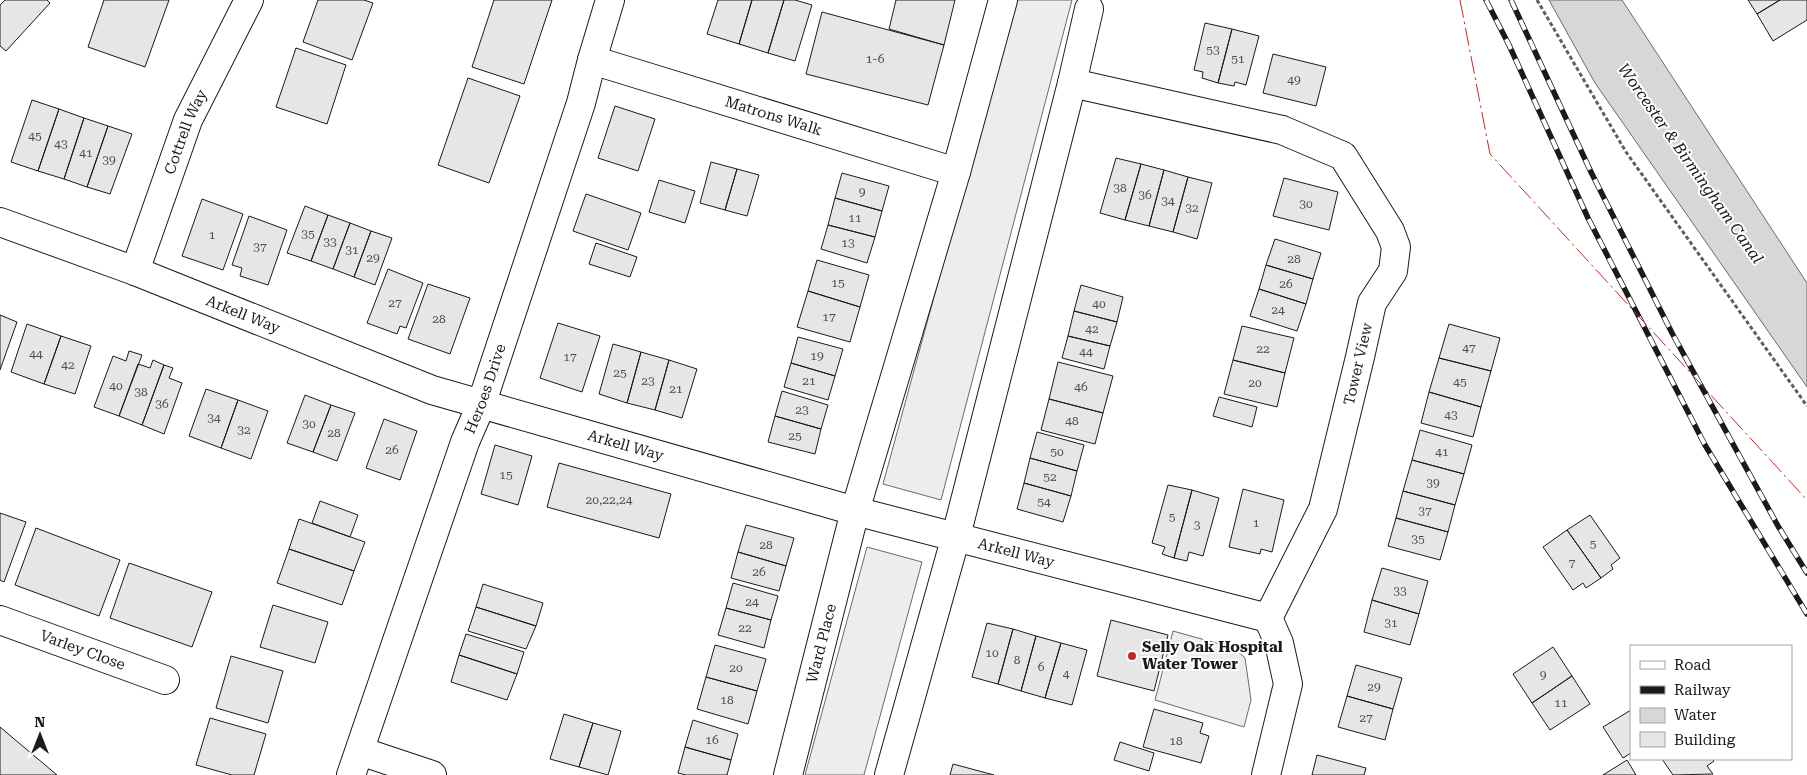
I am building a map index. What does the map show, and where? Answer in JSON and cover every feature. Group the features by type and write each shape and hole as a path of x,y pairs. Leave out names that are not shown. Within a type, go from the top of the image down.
{"street":[{"name":"Cottrell Way","path":"135,271 188,120 249,0"},
{"name":"Heroes Drive","path":"355,763 465,442 481,405 581,102 610,0"},
{"path":"855,511 956,172 1003,0"},
{"path":"889,775 956,536 1072,83 1089,9"},
{"name":"Matrons Walk","path":"592,60 956,172"},
{"name":"Tower View","path":"1072,83 1282,130 1343,156 1390,231 1396,247 1393,272 1372,303 1323,509 1268,618"},
{"name":"Arkell Way","path":"0,222 135,271 432,390 855,511 1268,618"},
{"name":"Ward Place","path":"788,775 855,511"},
{"path":"1266,775 1288,684 1279,642 1268,618"},
{"name":"Varley Close","path":"0,620 165,680"},
{"path":"355,763 432,775"}],"path":[{"path":"1538,0 1626,152 1807,406"}],"shaded area":[{"path":"1015,0 1072,0 941,500 883,484"},
{"path":"867,547 922,562 864,775 805,775"},
{"path":"1173,631 1234,648 1245,658 1251,700 1244,727 1155,700"}],"water":[{"name":"Worcester & Birmingham Canal","path":"1549,0 1622,0 1807,283 1807,387 1595,83"}],"building":[{"path":"5,0 47,0 50,3 6,51 0,46 0,5"},
{"path":"104,0 169,0 145,67 88,47"},
{"path":"318,0 364,0 373,3 352,60 303,42"},
{"path":"494,0 552,0 524,84 472,67"},
{"path":"718,0 752,0 739,44 707,34"},
{"path":"752,0 784,0 768,53 739,44"},
{"path":"784,0 795,0 812,5 795,61 768,53"},
{"path":"896,0 955,0 944,45 889,29"},
{"path":"1748,0 1780,0 1757,14"},
{"path":"1780,0 1807,0 1807,20 1773,41 1757,14"},
{"path":"822,12 944,45 928,105 806,74"},
{"path":"1205,23 1232,29 1218,83 1202,78 1203,72 1194,70"},
{"path":"1232,29 1259,36 1246,85 1235,82 1234,86 1218,83"},
{"path":"296,48 346,65 327,124 276,107"},
{"path":"1273,54 1326,67 1316,106 1263,93"},
{"path":"468,78 520,96 489,183 438,165"},
{"path":"32,100 59,109 38,171 11,162"},
{"path":"615,106 655,119 638,171 598,158"},
{"path":"59,109 84,118 64,179 38,171"},
{"path":"84,118 108,126 87,187 64,179"},
{"path":"108,126 132,134 110,194 87,187"},
{"path":"1116,158 1141,164 1125,220 1100,213"},
{"path":"711,162 737,169 725,210 700,203"},
{"path":"1141,164 1164,170 1149,226 1125,220"},
{"path":"737,169 759,175 747,216 725,210"},
{"path":"1164,170 1188,177 1173,232 1149,226"},
{"path":"842,173 889,186 882,211 835,198"},
{"path":"1188,177 1212,183 1197,239 1173,232"},
{"path":"1284,178 1338,192 1329,230 1273,216"},
{"path":"659,180 695,191 685,223 649,212"},
{"path":"586,194 641,213 628,250 573,231"},
{"path":"835,198 882,211 875,237 828,225"},
{"path":"202,199 243,214 223,270 182,256"},
{"path":"305,206 328,215 311,261 287,253"},
{"path":"328,215 350,223 333,269 311,261"},
{"path":"249,216 287,230 268,285 240,276 242,268 232,265"},
{"path":"350,223 371,231 354,277 333,269"},
{"path":"828,225 875,237 867,263 821,249"},
{"path":"371,231 392,238 375,285 354,277"},
{"path":"1275,239 1321,253 1313,279 1266,265"},
{"path":"596,243 637,257 630,277 589,264"},
{"path":"817,260 869,275 860,307 808,291"},
{"path":"1266,265 1313,279 1306,304 1259,289"},
{"path":"388,269 423,283 406,328 400,326 397,334 367,323"},
{"path":"428,284 470,298 450,354 408,339"},
{"path":"1081,285 1123,297 1117,322 1074,311"},
{"path":"1259,289 1306,304 1297,331 1250,316"},
{"path":"808,291 860,307 850,342 797,327"},
{"path":"1074,311 1117,322 1110,346 1068,336"},
{"path":"0,315 17,322 0,370"},
{"path":"558,323 600,336 582,392 540,378"},
{"path":"27,324 61,336 44,384 11,372"},
{"path":"1449,324 1500,338 1491,371 1439,358"},
{"path":"1242,326 1294,338 1285,373 1233,360"},
{"path":"61,336 91,346 75,394 44,384"},
{"path":"1068,336 1110,346 1104,369 1062,358"},
{"path":"798,337 843,349 835,376 791,363"},
{"path":"613,344 641,352 627,403 599,394"},
{"path":"129,351 142,355 119,416 94,407 113,356 126,361"},
{"path":"641,352 669,360 655,410 627,403"},
{"path":"1439,358 1491,371 1481,407 1429,392"},
{"path":"153,360 164,365 142,425 119,416 138,364 150,368"},
{"path":"669,360 697,369 682,418 655,410"},
{"path":"1233,360 1285,373 1277,407 1224,394"},
{"path":"1058,362 1113,376 1103,413 1049,399"},
{"path":"791,363 835,376 828,400 784,387"},
{"path":"164,365 173,368 169,378 182,383 164,434 142,425"},
{"path":"206,389 238,400 221,448 189,436"},
{"path":"782,391 828,405 821,429 775,416"},
{"path":"1429,392 1481,407 1473,437 1421,423"},
{"path":"305,395 331,405 313,452 287,443"},
{"path":"1219,397 1257,407 1252,427 1213,416"},
{"path":"1049,399 1103,413 1095,444 1041,430"},
{"path":"238,400 268,411 251,459 221,448"},
{"path":"331,405 355,413 337,461 313,452"},
{"path":"775,416 821,429 815,454 768,442"},
{"path":"384,419 417,431 400,480 366,468"},
{"path":"1420,430 1472,445 1464,474 1412,460"},
{"path":"1037,432 1084,445 1077,471 1030,458"},
{"path":"495,445 532,456 518,505 481,494"},
{"path":"1030,458 1077,471 1071,496 1024,483"},
{"path":"1412,460 1464,474 1455,505 1403,491"},
{"path":"559,463 671,494 659,538 547,507"},
{"path":"1024,483 1071,496 1063,522 1017,509"},
{"path":"1168,485 1192,490 1174,558 1162,554 1165,547 1152,543"},
{"path":"1243,489 1284,500 1272,552 1261,549 1260,554 1229,547"},
{"path":"1192,490 1219,498 1203,556 1189,552 1187,561 1174,558"},
{"path":"1403,491 1455,505 1448,532 1396,518"},
{"path":"320,501 358,515 350,537 312,523"},
{"path":"0,513 26,522 4,582 0,580"},
{"path":"1590,515 1620,558 1611,565 1613,569 1601,578 1567,530"},
{"path":"1396,518 1448,532 1440,560 1388,546"},
{"path":"299,519 365,542 354,571 289,549"},
{"path":"746,525 794,538 786,566 738,552"},
{"path":"36,528 120,560 99,616 15,585"},
{"path":"1567,530 1601,578 1586,588 1583,583 1573,590 1543,547"},
{"path":"289,549 354,571 342,605 277,583"},
{"path":"738,552 786,566 779,591 731,578"},
{"path":"129,563 212,592 192,647 110,618"},
{"path":"1382,568 1428,581 1419,614 1372,600"},
{"path":"733,583 778,596 771,620 726,608"},
{"path":"483,584 543,603 536,626 476,607"},
{"path":"1372,600 1419,614 1410,645 1364,632"},
{"path":"273,605 328,622 315,663 260,647"},
{"path":"476,607 536,626 526,649 468,631"},
{"path":"726,608 771,620 764,648 718,635"},
{"name":"Selly Oak Hospital Water Tower","path":"1111,620 1168,635 1154,691 1097,676"},
{"path":"987,623 1013,629 998,684 972,677"},
{"path":"1013,629 1036,636 1021,691 998,684"},
{"path":"466,634 524,652 517,674 459,655"},
{"path":"1036,636 1061,643 1045,698 1021,691"},
{"path":"1061,643 1087,650 1072,705 1045,698"},
{"path":"715,645 766,659 757,691 706,677"},
{"path":"1553,647 1572,676 1532,703 1513,674"},
{"path":"459,655 517,674 507,700 451,682"},
{"path":"231,656 283,671 268,723 216,708"},
{"path":"1356,665 1402,678 1393,709 1347,696"},
{"path":"1572,676 1590,704 1550,730 1532,703"},
{"path":"706,677 757,691 748,724 697,709"},
{"path":"1347,696 1393,709 1385,740 1338,727"},
{"path":"1154,709 1203,723 1200,733 1209,736 1201,763 1143,747"},
{"path":"1630,711 1630,754 1623,758 1603,727"},
{"path":"564,714 593,723 579,767 550,759"},
{"path":"210,718 266,734 254,775 232,775 196,765"},
{"path":"693,720 738,734 731,760 685,747"},
{"path":"593,723 621,731 608,775 579,767"},
{"path":"0,727 57,775 0,775"},
{"path":"1120,742 1154,753 1149,771 1114,760"},
{"path":"685,747 731,760 727,775 686,775 678,773"},
{"path":"1317,755 1366,768 1364,775 1312,775"},
{"path":"1627,760 1636,775 1603,775"},
{"path":"1663,760 1714,761 1707,766 1713,774 1673,775"},
{"path":"953,764 994,775 950,775"}],"railway":[{"path":"1486,0 1509,45 1588,218 1705,445 1807,614"},
{"path":"1511,0 1591,172 1672,333 1778,526 1807,573"}],"power":[{"path":"1460,0 1490,154 1807,500"}],"place":[{"name":"Selly Oak Hospital Water Tower","path":"1132,656"}]}
